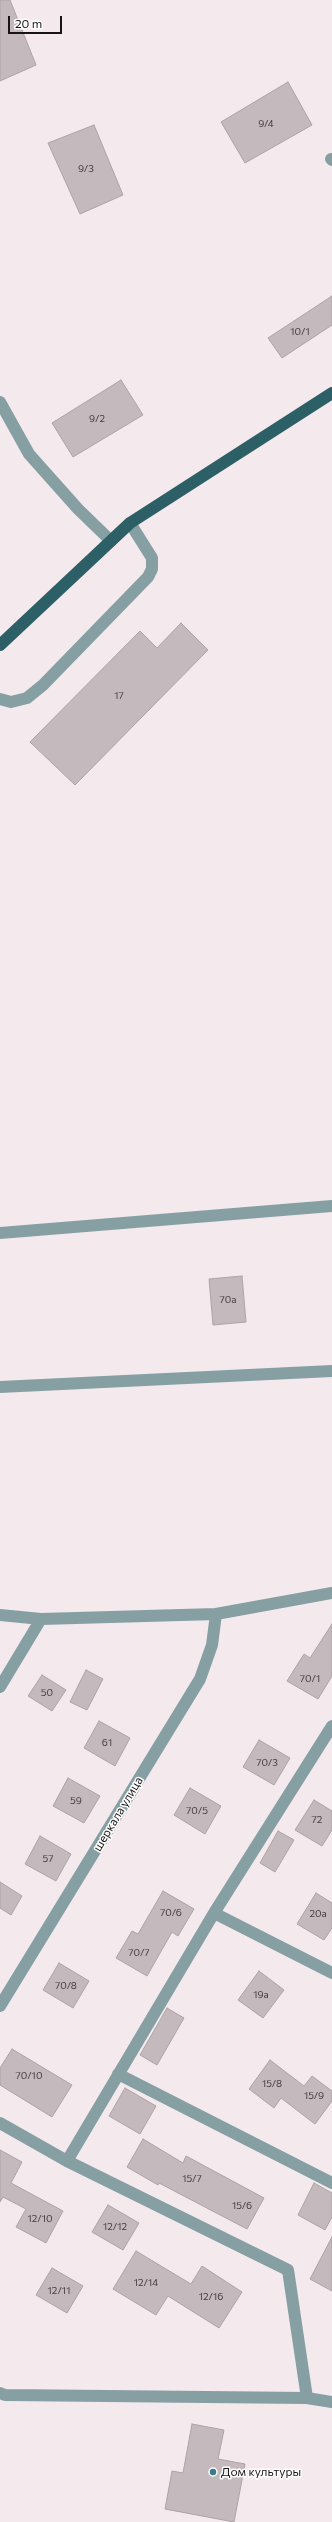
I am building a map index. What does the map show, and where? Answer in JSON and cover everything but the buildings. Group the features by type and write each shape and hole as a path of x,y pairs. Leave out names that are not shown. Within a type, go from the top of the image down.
{"main road":[{"path":"0,645 130,523 332,393"}],"street":[{"path":"0,402 29,454 78,509 111,541"},
{"path":"0,699 11,702 27,698 43,686 148,577 152,569 152,558 130,523"},
{"path":"0,1233 332,1206"},
{"path":"0,1387 332,1371"},
{"path":"0,1615 41,1619 216,1614 332,1593"},
{"name":"шеркала улица","path":"0,2006 200,1678 212,1645 216,1614"},
{"path":"0,1687 41,1619"},
{"path":"67,2161 214,1913 327,1743 332,1726"},
{"path":"214,1913 332,1974"},
{"path":"118,2074 332,2183"},
{"path":"0,2122 67,2161 288,2270 307,2398"},
{"path":"0,2393 5,2395 307,2398 332,2402"}],"place":[{"name":"Дом культуры","path":"213,2472"}]}
